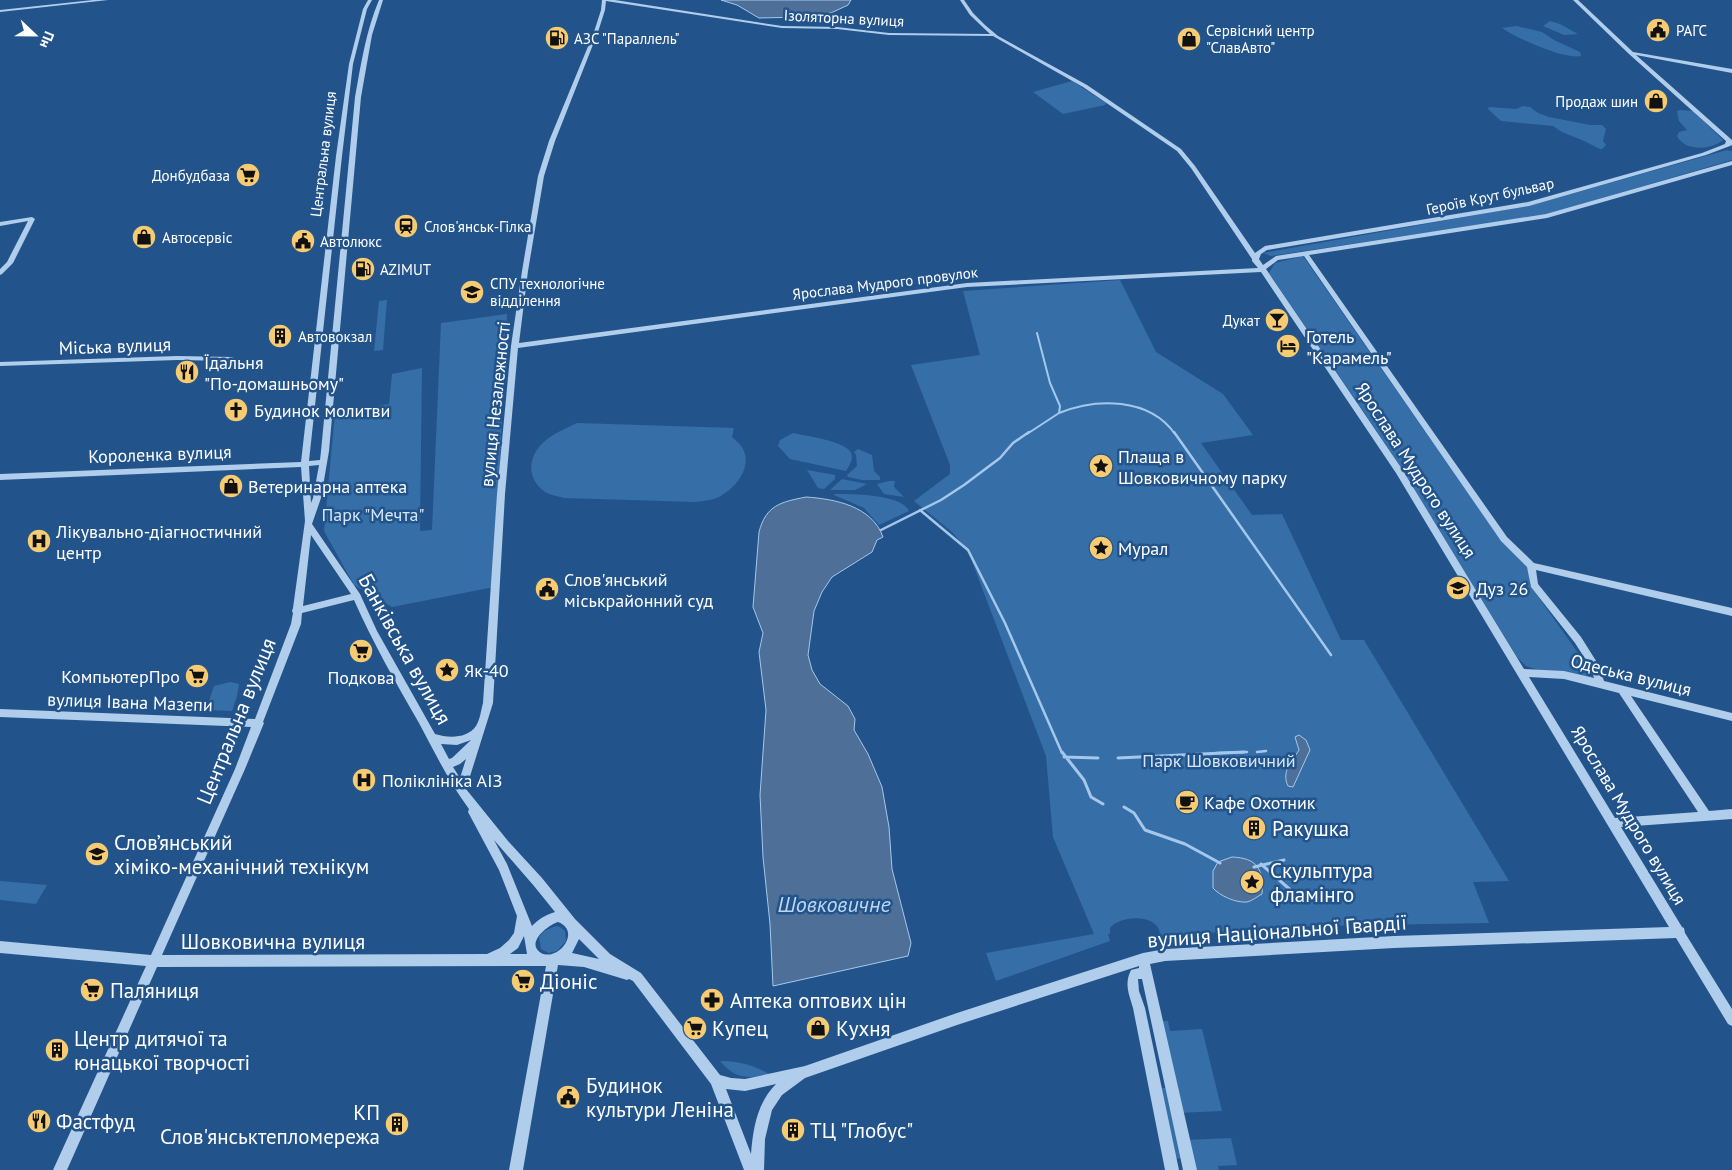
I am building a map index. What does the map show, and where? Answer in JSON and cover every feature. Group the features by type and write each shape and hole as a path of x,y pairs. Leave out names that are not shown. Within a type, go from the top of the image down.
{"street":[{"path":"0,11 106,0"},
{"path":"362,0 365,9 376,11"},
{"name":"Центральна вулиця","path":"60,1170 259,723 296,624 296,611 308,524 305,465 347,92 352,59 365,9 370,0"},
{"name":"Центральна вулиця","path":"308,524 317,498 322,462 358,97 366,47 381,0"},
{"name":"Ізоляторна вулиця","path":"605,0 782,27 837,28 889,34 993,34"},
{"name":"вулиця Незалежності","path":"461,790 488,703 501,494 515,346 541,176 552,141 596,32 605,0"},
{"name":"Ярослава Мудрого вулиця","path":"962,0 969,12 993,34 1072,78 1166,140 1179,150 1193,168 1399,471 1614,822 1732,1020"},
{"path":"1575,0 1631,54 1730,142"},
{"path":"1631,54 1663,57 1732,71"},
{"name":"Героїв Крут бульвар","path":"1255,261 1258,253 1265,248 1529,204 1724,148 1730,142"},
{"name":"Героїв Крут бульвар","path":"1262,270 1276,258 1547,216 1732,163"},
{"path":"0,224 32,219 10,263 0,273"},
{"path":"1305,253 1504,539 1531,566 1732,612"},
{"path":"0,264 10,263"},
{"name":"Ярослава Мудрого провулок","path":"515,346 967,285 1262,270"},
{"name":"Міська вулиця","path":"0,364 232,358"},
{"name":"Короленка вулиця","path":"0,477 305,465 322,462"},
{"name":"Банківська вулиця","path":"308,524 357,596 373,632 461,790 504,845 538,882 571,923 606,958 637,977 716,1080 751,1170"},
{"path":"1531,566 1534,585 1578,640 1595,667 1600,684"},
{"path":"296,611 357,596"},
{"name":"Одеська вулиця","path":"1522,673 1564,675 1732,717"},
{"path":"1622,690 1706,814"},
{"name":"вулиця Івана Мазепи","path":"0,713 259,723"},
{"path":"430,737 449,742 458,741 473,735 481,728"},
{"path":"458,741 445,752 445,762 456,761 476,742"},
{"path":"461,790 503,868 520,911 532,932 531,949 534,954 551,960 563,956 572,946 574,932 571,923 564,918 555,917 546,920 532,932 503,952 488,959"},
{"path":"1614,822 1706,814 1732,814"},
{"path":"514,944 521,931 520,911"},
{"name":"вулиця Національної Гвардії","path":"805,1072 957,1019 1144,959 1165,955 1326,945 1680,932"},
{"name":"Шовковична вулиця","path":"0,947 154,961 551,960 570,958 637,977"},
{"path":"1144,959 1190,1168 1172,1169 1133,986 1132,977 1135,974 1146,973"},
{"path":"516,1170 551,960"},
{"path":"1133,986 1143,992 1151,987"},
{"path":"716,1080 745,1085 805,1072"},
{"path":"757,1170 761,1126 767,1106 776,1092 805,1072"},
{"path":"1155,1086 1172,1085"}],"green space":[{"path":"1550,21 1578,34 1564,35 1543,26"},
{"path":"1516,26 1542,32 1580,52 1581,56 1553,52 1502,28"},
{"path":"1072,81 1106,103 1105,105 1063,114 1033,92"},
{"path":"1523,106 1530,107 1538,113 1549,117 1590,125 1602,125 1606,129 1603,141 1606,145 1600,149 1553,126 1501,121 1488,109 1489,107 1516,109"},
{"path":"1677,111 1693,111 1723,140 1712,146 1698,148 1686,145 1677,136 1679,132 1687,130 1679,121"},
{"path":"1727,150 1732,151 1732,160 1545,215 1271,256 1263,253 1531,205"},
{"path":"1303,256 1500,539 1526,566 1529,571 1530,585 1585,663 1592,678 1548,673 1526,666 1517,657 1395,458 1269,273 1275,263"},
{"name":"Парк Шовковичний","path":"1120,280 1156,352 1223,394 1253,435 1201,443 1252,515 1282,514 1341,640 1364,640 1509,881 1473,882 1489,923 1312,926 1160,936 1159,929 1148,920 1131,919 1115,923 1110,928 1110,934 1108,934 1110,941 996,981 986,953 1094,934 1053,837 1046,756 968,551 952,532 914,501 950,474 950,465 911,365 980,355 963,291"},
{"path":"387,300 383,350 374,351 379,301"},
{"name":"Парк \"Мечта\"","path":"507,314 494,587 392,607 354,585 324,531 335,413 389,404 392,374 422,368 420,531 432,530 441,323"},
{"path":"577,423 734,428 732,437 741,446 745,456 744,470 736,483 719,497 696,502 564,498 547,493 534,480 531,466 535,452 546,440"},
{"path":"793,433 834,442 848,449 852,458 846,471 790,459 778,446 780,440"},
{"path":"858,449 872,455 874,471 880,477 880,480 862,480 848,477 847,475 857,466 854,452"},
{"path":"807,470 835,475 835,479 824,489 818,488"},
{"path":"842,479 867,484 855,490 830,490"},
{"path":"895,481 894,487 904,497 884,494 877,484"},
{"path":"834,494 887,498 904,505 909,511 879,525 864,508"},
{"path":"230,682 239,684 232,711 206,710 214,686"},
{"path":"0,881 47,885 36,904 0,900"},
{"path":"556,926 565,931 566,941 557,951 549,953 541,949 539,937 544,931"},
{"path":"1158,1021 1168,1021 1170,1031 1202,1029 1222,1111 1178,1113"},
{"path":"720,1061 746,1064 771,1075 749,1077 737,1075"},
{"path":"1158,1088 1167,1088 1183,1158 1174,1159"},
{"path":"1231,1138 1237,1165 1218,1166 1219,1170 1190,1170 1184,1140"}],"water":[{"path":"721,0 851,0 848,5 831,13 803,17 759,18 737,5"},
{"name":"Шовковичне","path":"806,497 840,502 861,511 878,526 883,537 877,540 872,552 832,577 822,592 814,611 808,655 812,670 820,684 848,706 855,719 854,730 868,754 882,787 889,827 892,869 911,943 908,956 773,986 760,795 766,710 759,652 763,633 753,607 759,532 762,523 770,510 776,506"},
{"path":"1299,735 1306,740 1310,750 1293,787 1288,786 1286,776 1288,767 1299,750 1295,737"},
{"path":"1232,857 1248,860 1257,866 1262,878 1262,894 1243,902 1228,898 1213,888 1213,871 1218,862"}],"waterway":[{"path":"1037,333 1050,383 1060,406 1059,413"},
{"path":"1059,413 1089,405 1121,404 1137,407 1151,413 1164,422 1175,434"},
{"path":"1027,434 1059,413"},
{"path":"920,510 964,485 1000,458 1013,443 1029,432"},
{"path":"1174,432 1331,655"},
{"path":"881,530 920,510"},
{"path":"920,510 968,550 1005,623 1062,753"},
{"path":"1257,752 1266,751"},
{"path":"1062,752 1066,757"},
{"path":"1118,758 1237,752"},
{"path":"1217,753 1237,752"},
{"path":"1237,752 1244,752"},
{"path":"1237,752 1247,752"},
{"path":"1066,757 1098,758"},
{"path":"1066,757 1084,780 1091,797 1103,804"},
{"path":"1124,807 1134,813 1145,830 1185,844 1220,863"},
{"path":"1262,865 1284,860"},
{"path":"1254,867 1262,865"},
{"path":"1262,865 1294,893"}],"place":[{"name":"РАГС","path":"1658,30"},
{"name":"АЗС \"Параллель\"","path":"557,38"},
{"name":"Сервісний центр \"СлавАвто\"","path":"1189,39"},
{"name":"Продаж шин","path":"1656,101"},
{"name":"Донбудбаза","path":"248,175"},
{"name":"Слов'янськ-Гілка","path":"406,226"},
{"name":"Автосервіс","path":"144,237"},
{"name":"Автолюкс","path":"303,241"},
{"name":"AZIMUT","path":"363,269"},
{"name":"СПУ технологічне відділення","path":"472,292"},
{"name":"Дукат","path":"1277,320"},
{"name":"Автовокзал","path":"280,336"},
{"name":"Готель \"Карамель\"","path":"1288,346"},
{"name":"Їдальня \"По-домашньому\"","path":"187,372"},
{"name":"Будинок молитви","path":"236,410"},
{"name":"Плаща в Шовковичному парку","path":"1101,466"},
{"name":"Ветеринарна аптека","path":"231,486"},
{"name":"Лікувально-діагностичний центр","path":"39,541"},
{"name":"Мурал","path":"1101,548"},
{"name":"Дуз 26","path":"1458,588"},
{"name":"Слов'янський міськрайонний суд","path":"547,589"},
{"name":"Подкова","path":"361,651"},
{"name":"Як-40","path":"447,670"},
{"name":"КомпьютерПро","path":"197,676"},
{"name":"Поліклініка АІЗ","path":"364,780"},
{"name":"Кафе Охотник","path":"1187,802"},
{"name":"Ракушка","path":"1254,828"},
{"name":"Слов’янський хіміко-механічний технікум","path":"97,854"},
{"name":"Скульптура фламінго","path":"1252,882"},
{"name":"Діоніс","path":"523,981"},
{"name":"Паляниця","path":"92,990"},
{"name":"Аптека оптових цін","path":"712,1000"},
{"name":"Купец","path":"695,1028"},
{"name":"Кухня","path":"818,1028"},
{"name":"Центр дитячої та юнацької творчості","path":"57,1050"},
{"name":"Будинок культури Леніна","path":"568,1097"},
{"name":"Фастфуд","path":"39,1121"},
{"name":"КП Слов'янськтепломережа","path":"397,1124"},
{"name":"ТЦ \"Глобус\"","path":"793,1130"}]}
